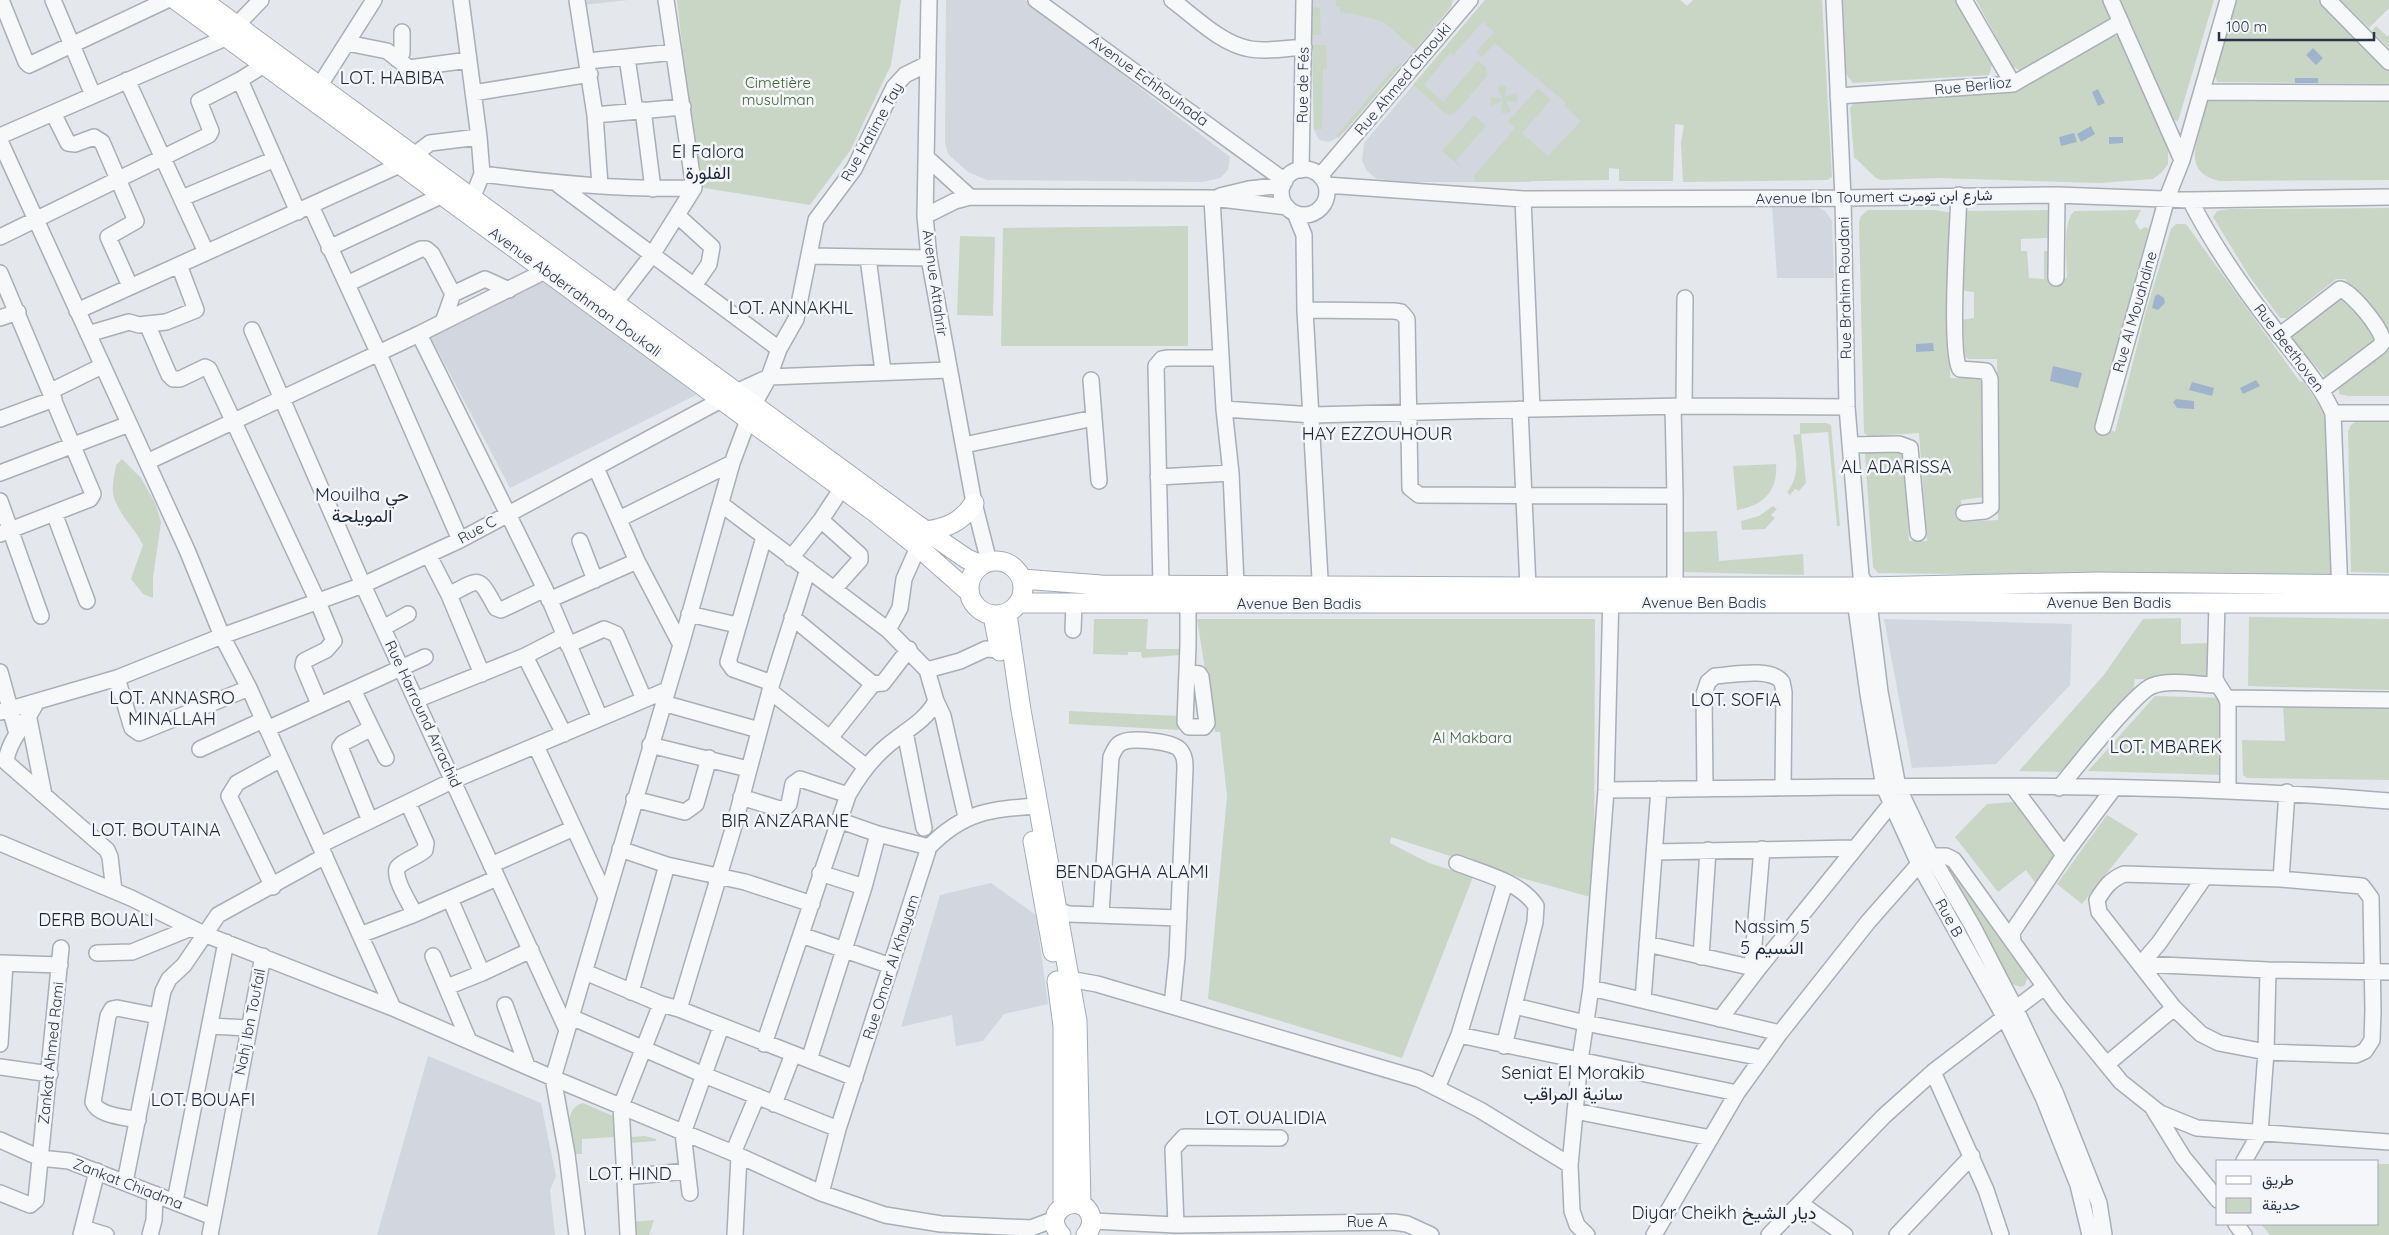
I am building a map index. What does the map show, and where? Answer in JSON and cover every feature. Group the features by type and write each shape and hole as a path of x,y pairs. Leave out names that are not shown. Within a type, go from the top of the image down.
{"main road":[{"name":"Avenue Abderrahman Doukali","path":"176,0 232,31 320,85 408,160 443,195 553,267 922,538 969,592"},
{"name":"Avenue Abderrahman Doukali","path":"202,0 264,65 408,160 472,199 553,267 615,303 729,396"},
{"name":"Avenue Abderrahman Doukali","path":"751,411 842,488 922,538 967,559 985,564"},
{"path":"922,538 952,525 968,512 974,503"},
{"path":"1006,611 977,608 969,592 973,574 985,564 1000,561 1011,565 1022,579 1023,596 1006,611 1000,650 1033,806 1063,979 1077,1021 1065,1216 1089,1211 1089,1228"},
{"name":"Avenue Ben Badis","path":"1022,579 1100,584 1236,584 1321,594 1610,595 1861,591 2097,582 2389,585"},
{"path":"1099,604 1100,584"},
{"name":"Avenue Ben Badis","path":"1006,611 1074,604 1188,604 1321,594 1528,587 1610,595 1675,586 2217,603 2389,603"},
{"path":"1006,611 1033,806"}],"street":[{"path":"1,0 27,64 31,65 167,0"},
{"path":"53,0 93,95"},
{"path":"0,136 232,31 261,0"},
{"path":"320,85 374,0"},
{"path":"461,0 482,174 472,199"},
{"path":"577,0 595,115 600,186"},
{"path":"615,303 652,255 694,188 666,0"},
{"name":"Avenue Attahrir","path":"929,0 925,216 929,258 985,564"},
{"name":"Avenue Echhouhada","path":"1036,0 1262,162 1303,177"},
{"path":"1172,0 1225,40 1239,47 1252,49 1304,47"},
{"name":"Rue de Fés","path":"1303,177 1304,0"},
{"name":"Rue Brahim Roudani","path":"1834,0 1843,198 1847,407 1861,591"},
{"path":"1964,0 2013,84"},
{"path":"2111,0 2182,160"},
{"name":"Rue Al Mouahdine","path":"2104,427 2167,198 2182,160 2228,0"},
{"path":"2328,0 2389,62"},
{"name":"Rue Ahmed Chaouki","path":"1303,177 1336,157 1402,83 1464,3"},
{"name":"Rue Berlioz","path":"1838,96 2013,84 2121,22"},
{"path":"397,59 402,53 402,32"},
{"path":"346,43 387,51 408,68 469,60"},
{"path":"473,93 628,58 674,52"},
{"path":"628,58 653,189"},
{"name":"Rue Hatime Tay","path":"553,1078 585,972 605,895 681,645 732,464 751,411 769,376 779,349 799,308 816,220 854,169 894,86 905,75 927,64"},
{"path":"0,237 210,134 211,131 199,102 264,65"},
{"path":"127,80 206,252"},
{"path":"240,80 275,158 329,248 347,284 460,540"},
{"path":"2202,92 2389,93"},
{"path":"595,115 683,107"},
{"path":"53,113 68,143 74,144 94,137 101,139 136,221 108,237 130,286"},
{"path":"77,311 305,209 408,160 430,143 479,137"},
{"path":"0,140 5,163 36,220 147,462 222,636 265,724 394,1008"},
{"path":"926,157 970,197"},
{"path":"182,198 275,158"},
{"path":"482,174 600,186 653,189 694,188"},
{"path":"1304,235 1291,210 1282,198 1303,177 1327,195 1324,204"},
{"name":"Avenue Ibn Toumert شارع ابن تومرت","path":"1212,198 1303,177 1359,190 1523,199 1843,198 1959,195 2057,195 2190,200 2389,197"},
{"path":"556,183 779,349"},
{"name":"Avenue Ibn Toumert شارع ابن تومرت","path":"925,216 955,201 970,197 1212,198 1311,214 1324,204 1359,190"},
{"path":"329,248 443,195"},
{"path":"1959,195 1955,330 1956,362 1960,369 1986,371 1990,379 1991,507 1985,512 1964,513"},
{"path":"2056,278 2057,195"},
{"path":"1212,198 1224,409 1231,473 1236,584"},
{"path":"1523,199 1526,409 1523,496 1528,587"},
{"name":"Rue Beethoven","path":"2190,200 2214,242 2279,336 2322,390 2332,413 2340,603"},
{"path":"1311,214 1304,235 1305,310 1313,415 1321,594"},
{"path":"678,216 712,247 709,264 694,286"},
{"path":"347,284 421,249 426,249 432,254 453,294"},
{"path":"809,256 929,258"},
{"path":"868,258 883,371"},
{"path":"88,334 129,322 139,325 166,322 196,310 179,265"},
{"path":"147,462 419,334 553,267"},
{"path":"0,273 93,494 90,498 5,532"},
{"path":"443,322 453,294 485,279 509,290"},
{"path":"2279,336 2340,289 2350,294 2374,324 2383,336 2379,347 2322,390"},
{"path":"1675,586 1675,496 1685,298"},
{"path":"1305,310 1394,310 1405,316 1409,332 1409,480 1412,492 1419,495 1432,496 1675,496"},
{"path":"0,318 18,312"},
{"path":"147,324 170,377 180,378 204,367 209,369 318,602 334,641 326,650 304,661 303,666 319,704"},
{"name":"Rue Harround Arrachid","path":"252,330 363,585 454,780 494,872 531,950 569,1023"},
{"path":"419,334 547,594 600,718"},
{"path":"1161,585 1156,366 1162,359 1168,358 1221,358"},
{"path":"0,419 52,395 102,366"},
{"path":"769,376 948,370"},
{"name":"Rue C","path":"6,710 36,703 117,678 222,636 363,585 429,556 769,376"},
{"path":"1092,380 1099,481"},
{"path":"1224,409 1313,415 1410,411 1679,406 1847,407"},
{"path":"2332,413 2389,413"},
{"path":"964,445 1094,418"},
{"path":"0,473 129,424"},
{"path":"1850,445 1899,444 1910,448 1918,533"},
{"path":"619,520 732,464"},
{"path":"596,468 637,561 681,645"},
{"path":"1158,477 1231,473"},
{"path":"791,558 822,520 842,488"},
{"path":"0,501 5,532 41,616"},
{"path":"721,504 888,630 909,649 927,670 936,701 943,716 966,817"},
{"path":"54,513 87,601"},
{"path":"822,520 860,555 860,560 834,589"},
{"path":"764,537 737,626 728,662 729,667 771,687 865,766"},
{"path":"888,630 900,608 904,579 922,538"},
{"path":"580,541 595,580"},
{"path":"429,556 482,674"},
{"path":"448,595 474,582 479,582 484,585 496,608 501,610 595,580 637,561"},
{"path":"679,1009 771,687 808,569"},
{"name":"Rue B","path":"1861,591 1891,787 1891,804 1925,860 2055,1092 2099,1203 2104,1235"},
{"path":"1588,1235 1577,1225 1572,1211 1570,1164 1580,1060 1592,988 1606,790 1610,595"},
{"path":"2217,603 2215,678 2217,685 2227,698 2228,790"},
{"path":"1073,630 1074,604"},
{"path":"1187,672 1188,604"},
{"path":"383,628 408,614"},
{"path":"689,614 737,626"},
{"path":"792,617 873,684 883,683 909,649"},
{"path":"416,700 525,656 604,629 616,634 644,699"},
{"path":"927,670 960,661 986,649 1000,650"},
{"path":"525,656 564,734"},
{"path":"200,749 319,704 425,657"},
{"path":"0,672 6,710 17,734"},
{"path":"1706,789 1703,707 1706,686 1715,676 1751,674 1771,674 1782,682 1784,692 1783,788"},
{"path":"117,678 132,728 139,733 248,688"},
{"path":"830,738 873,684"},
{"path":"2059,788 2132,703 2151,687 2165,684 2217,685"},
{"path":"353,690 370,729 386,758"},
{"path":"97,953 140,950 198,931 218,915 273,887 322,851 370,821 454,780 644,699 665,697 759,730"},
{"path":"2227,698 2389,700"},
{"path":"764,1044 812,904 820,873 848,795 865,766 922,720 936,701"},
{"path":"36,703 29,719 17,734 6,762 107,850 110,857 114,891"},
{"path":"29,719 44,795"},
{"path":"370,729 343,743 340,747 370,821"},
{"path":"905,732 924,828"},
{"path":"1101,914 1111,757 1121,742 1131,740 1170,744 1180,748 1184,758 1184,828 1172,1006"},
{"path":"650,745 748,769"},
{"path":"536,746 605,895"},
{"path":"634,799 685,812 692,809 696,804 709,758"},
{"path":"273,887 229,796 237,783 281,759"},
{"path":"741,797 783,810 789,804 793,784 800,779 848,795"},
{"path":"1606,790 1891,787 2114,788 2287,792 2389,801"},
{"name":"Rue B","path":"1891,787 1925,860"},
{"path":"2014,788 2064,855"},
{"path":"2013,941 2012,933 2017,925 2064,855 2114,788"},
{"path":"1643,1000 1659,789"},
{"path":"2281,879 2287,792"},
{"path":"408,803 426,843 425,850 416,858 398,866 396,872 397,879 415,914"},
{"path":"1720,1019 1755,968 1891,804"},
{"name":"Rue Omar Al Khayam","path":"821,1193 838,1129 929,847 952,826 966,817 1033,806"},
{"path":"838,820 878,834 929,847"},
{"path":"360,935 450,899 494,872 574,828"},
{"path":"809,1060 864,887 878,834"},
{"path":"0,843 114,891 198,931 394,1008 553,1078 736,1154 821,1193 886,1215 941,1224 1031,1228 1065,1216"},
{"path":"1654,852 1854,848"},
{"path":"620,849 667,865 745,882 812,904"},
{"path":"1755,968 1762,849"},
{"path":"1701,956 1708,850"},
{"path":"1654,1235 1737,1093 1780,1033 1868,922 1925,860 1946,856 1954,860 2013,941 2044,988 2121,1082 2167,1118 2197,1128 2389,1142"},
{"path":"1457,863 1505,883 1527,895 1536,906 1535,922 1504,1046"},
{"path":"631,992 667,865"},
{"path":"820,873 864,887"},
{"path":"2124,874 2281,879 2356,884 2365,889 2371,898 2372,1040 2365,1051 2348,1056 2266,1052 2219,1043 2201,1034 2174,1008 2100,912 2097,900 2106,886 2124,874"},
{"path":"2141,964 2159,943 2204,878"},
{"path":"1437,1088 1459,1035 1505,883"},
{"path":"450,899 482,973"},
{"path":"1051,908 1101,914 1179,918"},
{"path":"126,1182 163,991 169,979 184,965 198,931"},
{"path":"801,936 891,966"},
{"path":"175,1202 226,942"},
{"path":"2159,943 2181,967"},
{"path":"1647,944 1755,968"},
{"name":"Zankat Ahmed Rami","path":"0,1193 24,1204 30,1205 36,1200 61,948"},
{"path":"447,987 531,950"},
{"name":"Nahj Ibn Toufail","path":"210,1235 263,956"},
{"path":"433,956 469,1041"},
{"path":"0,1044 3,963 60,965"},
{"path":"2141,964 2268,970 2389,972"},
{"path":"2245,1160 2260,1132 2266,1052 2268,970"},
{"path":"585,972 661,1004 679,1009 764,1044 856,1078"},
{"path":"1063,979 1172,1006 1391,1070 1437,1088 1480,1110 1570,1164"},
{"path":"1592,988 1780,1033"},
{"path":"1769,1235 1884,1116 1934,1072 2044,988"},
{"path":"628,1235 621,1106 661,1004"},
{"path":"505,1005 527,1066"},
{"path":"1515,1006 1585,1023 1762,1058"},
{"path":"138,1120 102,1111 93,1102 108,1016 112,1010 117,1008 158,1016"},
{"path":"2107,1064 2174,1008"},
{"name":"Rue B","path":"2011,1014 2078,1185 2090,1235"},
{"path":"569,1023 643,1049 838,1129"},
{"path":"210,1026 248,1028"},
{"path":"690,1193 683,1133 721,1027"},
{"path":"1459,1035 1504,1046 1737,1093"},
{"path":"774,1104 793,1054"},
{"path":"0,1067 50,1074"},
{"path":"1934,1072 1972,1156 2001,1235"},
{"path":"553,1078 566,1154 576,1235"},
{"path":"736,1235 736,1154 757,1096"},
{"path":"2153,1107 2183,1157 2216,1198"},
{"path":"1575,1111 1711,1138"},
{"path":"1176,1225 1174,1149 1178,1142 1184,1137 1280,1138"},
{"name":"Zankat Chiadma","path":"0,1140 40,1158 69,1161 213,1217"},
{"path":"1896,1235 1972,1156"},
{"path":"625,1177 687,1171"},
{"path":"97,1172 82,1232 106,1235"},
{"path":"150,1235 154,1220 155,1194"},
{"path":"1800,1203 1845,1235"},
{"name":"Rue A","path":"1089,1228 1176,1225 1249,1229 1394,1222 1407,1224 1431,1235"}],"shaded area":[{"path":"582,0 628,0 583,5"},
{"path":"946,0 1025,0 1230,157 1228,170 1220,178 1202,182 987,180 968,172 948,154 945,142"},
{"path":"1311,0 1358,0 1415,50 1339,137 1329,142 1319,140 1314,130"},
{"path":"1485,0 1619,0 1661,36 1530,182 1405,182 1377,179 1367,171 1362,161 1364,143"},
{"path":"1812,204 1825,211 1832,221 1834,278 1777,278 1772,205"},
{"path":"545,275 696,395 510,488 429,334"},
{"path":"1884,619 2072,624 2070,685 1996,764 1912,768"},
{"path":"991,883 1036,915 1048,1004 1004,1014 983,1041 956,1046 952,1015 901,1027 940,895"},
{"path":"428,1056 541,1103 556,1176 550,1190 555,1235 377,1235"}],"green space":[{"name":"Cimetière musulman","path":"677,0 901,0 891,65 850,151 810,205 698,187"},
{"path":"1336,0 1453,0 1451,7 1415,50 1383,22 1340,12 1340,7 1336,7"},
{"path":"1485,0 1680,0 1687,6 1693,0 1822,0 1832,177 1827,180 1683,182 1681,143 1684,125 1675,124 1673,181 1619,181 1619,169 1609,168 1609,180 1475,182 1474,176 1515,128 1508,121 1538,88 1551,100 1522,133 1548,156 1581,121 1564,106 1566,103 1495,43 1482,57 1476,52 1494,32 1483,22 1453,55 1450,53 1424,85 1443,102 1478,61 1486,67 1487,76 1456,112 1450,115 1445,113 1413,85"},
{"path":"1843,0 1959,0 1993,61 1989,75 1853,83 1846,74"},
{"path":"1976,0 2105,0 2111,17 2107,22 2021,71 2012,66"},
{"path":"2120,0 2214,0 2178,121 2173,120"},
{"path":"2237,0 2318,0 2389,68 2389,84 2217,82 2215,75"},
{"path":"2340,0 2389,0 2389,8 2369,28"},
{"path":"1311,7 1320,8 1321,35 1312,35"},
{"path":"2376,26 2387,36 2389,35 2389,48 2372,31"},
{"path":"2114,35 2120,37 2168,144 2168,164 2153,179 2099,183 1938,178 1881,180 1876,178 1854,157 1850,108 1855,101 1985,91"},
{"path":"1312,45 1326,45 1327,69 1323,69 1322,129 1314,130"},
{"path":"1403,63 1338,138 1336,136 1394,68"},
{"path":"1507,86 1505,97 1516,93 1518,102 1506,101 1511,112 1501,113 1503,100 1492,106 1490,97 1503,99 1497,87"},
{"path":"2210,99 2389,99 2389,180 2220,181 2209,177 2197,166 2195,152 2204,112"},
{"path":"1474,115 1486,126 1456,160 1462,168 1442,151"},
{"path":"2389,208 2389,336 2345,279 2336,279 2287,318 2280,318 2249,276 2213,217 2217,211 2229,209"},
{"path":"1868,210 1935,210 1953,213 1950,378 1986,378 1984,497 1961,500 1962,522 1998,520 1997,359 1969,359 1961,355 1962,320 1974,318 1974,292 1965,291 1961,285 1964,211 2049,210 2049,238 2021,239 2021,251 2027,251 2029,278 2044,279 2044,251 2050,251 2050,278 2067,278 2068,222 2075,211 2141,210 2135,222 2140,230 2145,227 2149,229 2096,424 2115,432 2146,311 2171,229 2176,224 2186,224 2300,382 2303,381 2325,414 2333,574 2149,575 1963,584 1963,574 1878,573 1873,567 1866,453 1905,451 1914,512 1907,512 1909,541 1927,541 1919,433 1868,436 1864,433 1859,222 1861,216"},
{"path":"1188,226 1188,346 1001,346 1003,228"},
{"path":"960,236 995,237 993,316 957,315"},
{"path":"2343,295 2378,340 2327,379 2292,339 2292,335"},
{"path":"2389,348 2389,396 2348,396 2339,394 2339,386"},
{"path":"2357,421 2389,421 2389,573 2351,572 2348,431 2351,425"},
{"path":"1800,423 1826,423 1831,425 1840,526 1837,526 1828,432 1801,434 1806,483 1799,491 1795,489 1790,495 1787,492 1796,472 1793,435 1800,434"},
{"path":"122,459 141,478 155,503 161,522 153,578 153,598 143,594 131,579 143,545 118,507 113,493 116,465"},
{"path":"1776,464 1775,482 1767,495 1747,508 1737,510 1733,466"},
{"path":"1773,506 1777,509 1771,515 1775,518 1765,529 1742,530 1741,521 1759,516"},
{"path":"1717,531 1719,561 1803,554 1804,575 1683,572 1682,532"},
{"path":"2249,617 2389,619 2389,690 2248,686"},
{"path":"2181,618 2181,644 2209,643 2210,681 2135,679 2133,692 2066,770 2059,772 2019,771 2103,676 2143,619"},
{"path":"1094,619 1148,619 1146,649 1178,649 1181,646 1181,655 1142,658 1141,652 1128,652 1128,655 1093,654"},
{"name":"Al Makbara","path":"1197,619 1595,619 1594,898 1500,872 1391,837 1390,843 1429,863 1473,877 1402,1058 1208,999 1227,796 1220,732 1215,732"},
{"path":"2155,696 2224,698 2223,775 2088,771"},
{"path":"2283,705 2389,707 2389,780 2247,778 2243,775 2242,740 2285,741"},
{"path":"1069,711 1180,716 1179,730 1069,724"},
{"path":"2014,802 2055,857 2036,884 2026,870 1998,892 1955,837 1987,804"},
{"path":"2107,815 2138,834 2082,904 2057,884"},
{"path":"1946,861 2028,975 2025,985 2021,987 2012,984 2006,975 1953,879"},
{"path":"583,1103 613,1116 616,1137 582,1139 582,1154 574,1154 569,1125 570,1118 576,1106"},
{"path":"645,1136 656,1139 656,1141 630,1143 630,1137"},
{"path":"2379,1164 2389,1164 2389,1235 2270,1235 2262,1225 2379,1225"},
{"path":"654,1220 649,1235 633,1235 633,1222"}],"water":[{"path":"2313,48 2323,58 2316,65 2306,55"},
{"path":"2295,78 2318,78 2318,83 2295,83"},
{"path":"2098,89 2105,103 2098,106 2092,92"},
{"path":"2091,126 2095,134 2081,142 2077,134"},
{"path":"2074,133 2077,142 2061,146 2059,137"},
{"path":"2109,137 2123,137 2123,143 2109,144"},
{"path":"2158,294 2164,298 2165,303 2158,310 2152,308 2155,296"},
{"path":"1933,343 1934,351 1916,352 1916,344"},
{"path":"2053,366 2082,373 2078,388 2050,381"},
{"path":"2256,380 2260,386 2243,394 2240,388"},
{"path":"2192,382 2214,388 2212,396 2189,390"},
{"path":"2176,399 2194,401 2194,409 2177,408 2173,402"}],"district":[{"name":"LOT. HABIBA","path":"392,78"},
{"name":"El Falora الفلورة","path":"708,162"},
{"name":"LOT. ANNAKHL","path":"791,308"},
{"name":"HAY EZZOUHOUR","path":"1377,434"},
{"name":"AL ADARISSA","path":"1896,467"},
{"name":"Mouilha حي المويلحة","path":"362,505"},
{"name":"LOT. SOFIA","path":"1736,700"},
{"name":"LOT. ANNASRO MINALLAH","path":"172,708"},
{"name":"LOT. MBAREK","path":"2166,747"},
{"name":"BIR ANZARANE","path":"785,821"},
{"name":"LOT. BOUTAINA","path":"156,830"},
{"name":"BENDAGHA ALAMI","path":"1132,872"},
{"name":"DERB BOUALI","path":"96,920"},
{"name":"Nassim 5 النسيم 5","path":"1772,938"},
{"name":"Seniat El Morakib سانية المراقب","path":"1573,1083"},
{"name":"LOT. BOUAFI","path":"203,1100"},
{"name":"LOT. OUALIDIA","path":"1266,1118"},
{"name":"LOT. HIND","path":"630,1174"},
{"name":"Diyar Cheikh ديار الشيخ","path":"1724,1213"}]}
